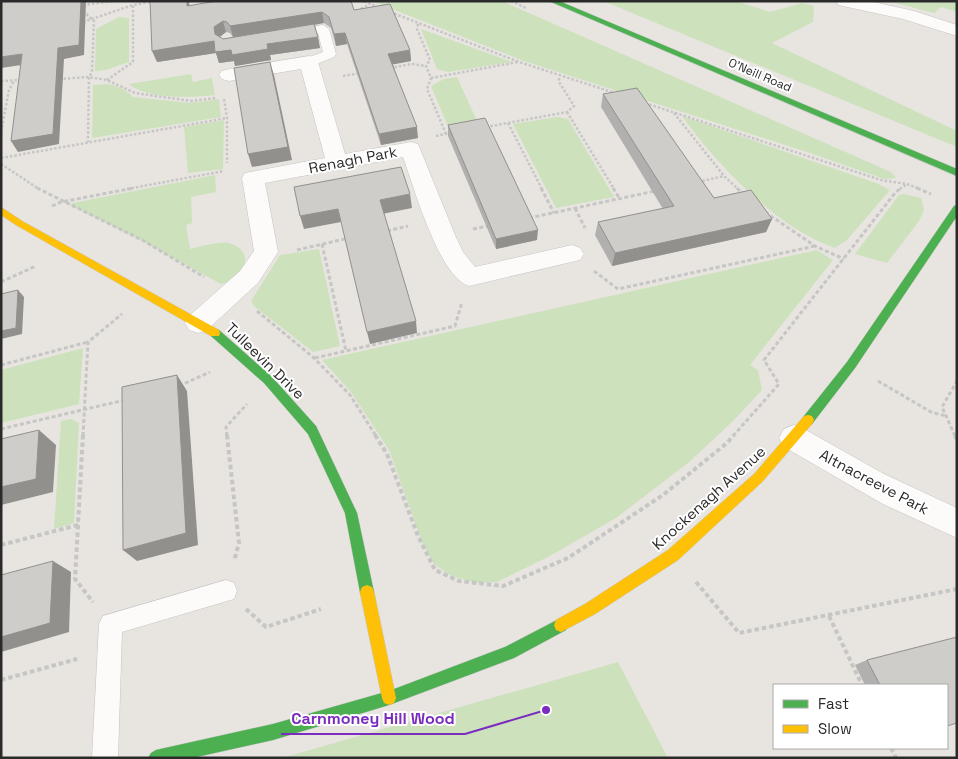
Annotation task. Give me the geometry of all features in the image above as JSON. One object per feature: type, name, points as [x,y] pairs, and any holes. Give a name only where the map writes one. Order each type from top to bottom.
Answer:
[{"type":"street","name":"O'Neill Road","points":[[552,1],[957,173]]},
{"type":"street","points":[[844,1],[908,15],[957,31]]},
{"type":"street","points":[[229,75],[309,62],[337,163]]},
{"type":"street","name":"Renagh Park","points":[[253,178],[411,149],[440,228],[453,256],[469,277]]},
{"type":"street","points":[[198,323],[249,277],[266,252],[253,178]]},
{"type":"street","name":"Knockenagh Avenue","points":[[156,758],[273,732],[389,698],[509,653],[590,609],[673,554],[758,478],[794,438],[851,365],[957,208]]},
{"type":"street","name":"Tulleevin Drive","points":[[1,210],[19,223],[213,332],[268,380],[312,430],[352,514],[389,698]]},
{"type":"street","points":[[469,277],[572,254]]},
{"type":"street","name":"Altnacreeve Park","points":[[794,438],[852,474],[923,509],[957,523]]},
{"type":"lane","points":[[275,37],[323,29],[330,54],[309,62]]},
{"type":"lane","points":[[105,758],[111,624],[226,591]]},
{"type":"path","points":[[81,1],[80,8],[94,22],[88,142]]},
{"type":"path","points":[[80,6],[113,1]]},
{"type":"path","points":[[82,22],[133,4],[154,1]]},
{"type":"path","points":[[364,1],[518,62],[621,95]]},
{"type":"path","points":[[107,80],[133,62],[133,4]]},
{"type":"path","points":[[323,29],[370,4]]},
{"type":"path","points":[[418,24],[417,29],[430,60],[426,66]]},
{"type":"path","points":[[431,78],[518,62]]},
{"type":"path","points":[[383,69],[412,64],[426,66]]},
{"type":"path","points":[[426,66],[431,78],[427,89],[446,134]]},
{"type":"path","points":[[315,81],[364,73]]},
{"type":"path","points":[[481,128],[567,112],[574,106],[559,82],[558,76]]},
{"type":"path","points":[[52,79],[90,77],[107,80],[135,92],[191,101],[224,96]]},
{"type":"path","points":[[1,82],[24,80]]},
{"type":"path","points":[[1,132],[10,90],[14,81]]},
{"type":"path","points":[[1,164],[16,176],[61,202],[137,238],[231,293],[272,322],[314,358],[350,396],[387,454],[418,536],[435,570],[459,581],[503,586],[568,558],[663,495],[728,443],[779,384],[764,360],[895,193],[907,184],[881,180],[638,101]]},
{"type":"path","points":[[567,112],[620,198]]},
{"type":"path","points":[[674,112],[724,176],[749,199]]},
{"type":"path","points":[[1,158],[227,118]]},
{"type":"path","points":[[508,123],[554,213]]},
{"type":"path","points":[[411,149],[424,138],[454,132]]},
{"type":"path","points":[[19,223],[61,202],[227,171],[253,178]]},
{"type":"path","points":[[696,182],[724,176]]},
{"type":"path","points":[[526,218],[658,190]]},
{"type":"path","points":[[575,208],[586,231],[572,254],[618,289],[815,246]]},
{"type":"path","points":[[764,210],[815,246],[844,259]]},
{"type":"path","points":[[379,232],[498,224]]},
{"type":"path","points":[[266,252],[287,252],[350,238]]},
{"type":"path","points":[[322,244],[346,351]]},
{"type":"path","points":[[314,358],[455,326],[469,277]]},
{"type":"path","points":[[1,365],[88,342],[148,294]]},
{"type":"path","points":[[88,342],[74,580],[111,624]]},
{"type":"path","points":[[175,388],[242,357]]},
{"type":"path","points":[[851,365],[930,412],[946,416]]},
{"type":"path","points":[[268,380],[226,427],[239,543],[226,591],[266,627],[321,609]]},
{"type":"path","points":[[957,381],[942,407],[957,440]]},
{"type":"path","points":[[1,429],[129,399]]},
{"type":"path","points":[[1,545],[78,525]]},
{"type":"path","points":[[673,554],[739,633],[957,589]]},
{"type":"path","points":[[829,616],[862,684]]},
{"type":"path","points":[[1,680],[109,650]]},
{"type":"green space","points":[[372,1],[502,1],[891,172],[896,178],[884,179],[813,154],[524,61]]},
{"type":"green space","points":[[603,1],[736,1],[770,12],[802,3],[814,6],[813,22],[772,43],[957,131],[957,147]]},
{"type":"green space","points":[[888,1],[957,1],[957,12],[941,7],[934,13]]},
{"type":"green space","points":[[119,17],[129,18],[129,62],[106,70],[95,71],[96,29]]},
{"type":"green space","points":[[421,29],[512,62],[448,72],[437,69]]},
{"type":"green space","points":[[191,74],[193,82],[212,78],[215,95],[183,97],[158,95],[137,89],[129,84]]},
{"type":"green space","points":[[457,77],[478,123],[449,129],[431,86],[444,79]]},
{"type":"green space","points":[[108,84],[122,88],[133,97],[190,103],[219,99],[221,117],[92,138],[93,85]]},
{"type":"green space","points":[[682,116],[876,183],[890,190],[847,240],[835,248],[813,239],[792,226],[750,193],[712,154]]},
{"type":"green space","points":[[557,117],[568,119],[614,197],[556,208],[513,124]]},
{"type":"green space","points":[[224,120],[223,169],[188,173],[184,127]]},
{"type":"green space","points":[[215,175],[216,192],[191,197],[192,223],[186,225],[190,249],[229,243],[238,247],[243,252],[245,259],[241,271],[236,277],[221,284],[137,238],[70,205],[73,203]]},
{"type":"green space","points":[[904,194],[921,198],[924,210],[919,221],[887,263],[855,254],[899,195]]},
{"type":"green space","points":[[319,249],[340,346],[313,352],[254,306],[251,301],[280,255]]},
{"type":"green space","points":[[817,250],[833,260],[750,365],[758,370],[762,390],[733,421],[688,463],[616,518],[548,557],[497,582],[475,583],[450,575],[434,564],[422,542],[389,450],[351,392],[322,360]]},
{"type":"green space","points":[[83,348],[79,404],[1,423],[1,370]]},
{"type":"green space","points":[[71,419],[79,423],[74,523],[54,529],[61,421]]},
{"type":"green space","points":[[618,662],[668,758],[282,758]]},
{"type":"building","points":[[1,1],[81,1],[79,45],[58,48],[53,134],[11,141],[22,54],[1,57]]},
{"type":"building","points":[[150,1],[187,1],[187,6],[217,1],[351,1],[354,10],[390,4],[410,50],[388,54],[417,127],[379,134],[345,33],[334,34],[329,17],[322,12],[230,26],[227,22],[223,21],[214,27],[215,34],[223,39],[314,24],[318,37],[267,44],[268,49],[232,55],[231,50],[215,52],[214,41],[152,51]]},
{"type":"building","points":[[270,62],[288,147],[248,154],[234,68]]},
{"type":"building","points":[[637,88],[714,198],[751,190],[772,219],[615,253],[598,222],[674,206],[603,94]]},
{"type":"building","points":[[485,118],[538,230],[496,239],[448,125]]},
{"type":"building","points":[[401,167],[410,194],[380,200],[416,321],[367,332],[338,209],[300,216],[294,187]]},
{"type":"building","points":[[18,290],[16,328],[1,331],[1,294]]},
{"type":"building","points":[[177,375],[186,533],[123,550],[122,387]]},
{"type":"building","points":[[39,430],[36,479],[1,487],[1,439]]},
{"type":"building","points":[[53,561],[50,623],[1,637],[1,575]]},
{"type":"building","points":[[957,637],[957,723],[948,726],[948,684],[879,684],[867,660]]},
{"type":"traffic: fast","points":[[552,1],[957,173]]},
{"type":"traffic: fast","points":[[808,420],[851,365],[957,208]]},
{"type":"traffic: fast","points":[[215,333],[268,380],[312,430],[351,513],[367,592]]},
{"type":"traffic: fast","points":[[156,758],[273,732],[389,698],[509,653],[561,625]]},
{"type":"traffic: slow","points":[[1,210],[19,223],[215,333]]},
{"type":"traffic: slow","points":[[561,625],[590,609],[673,555],[758,478],[808,420]]},
{"type":"traffic: slow","points":[[367,592],[389,698]]},
{"type":"place","name":"Carnmoney Hill Wood","points":[[546,710]]}]
